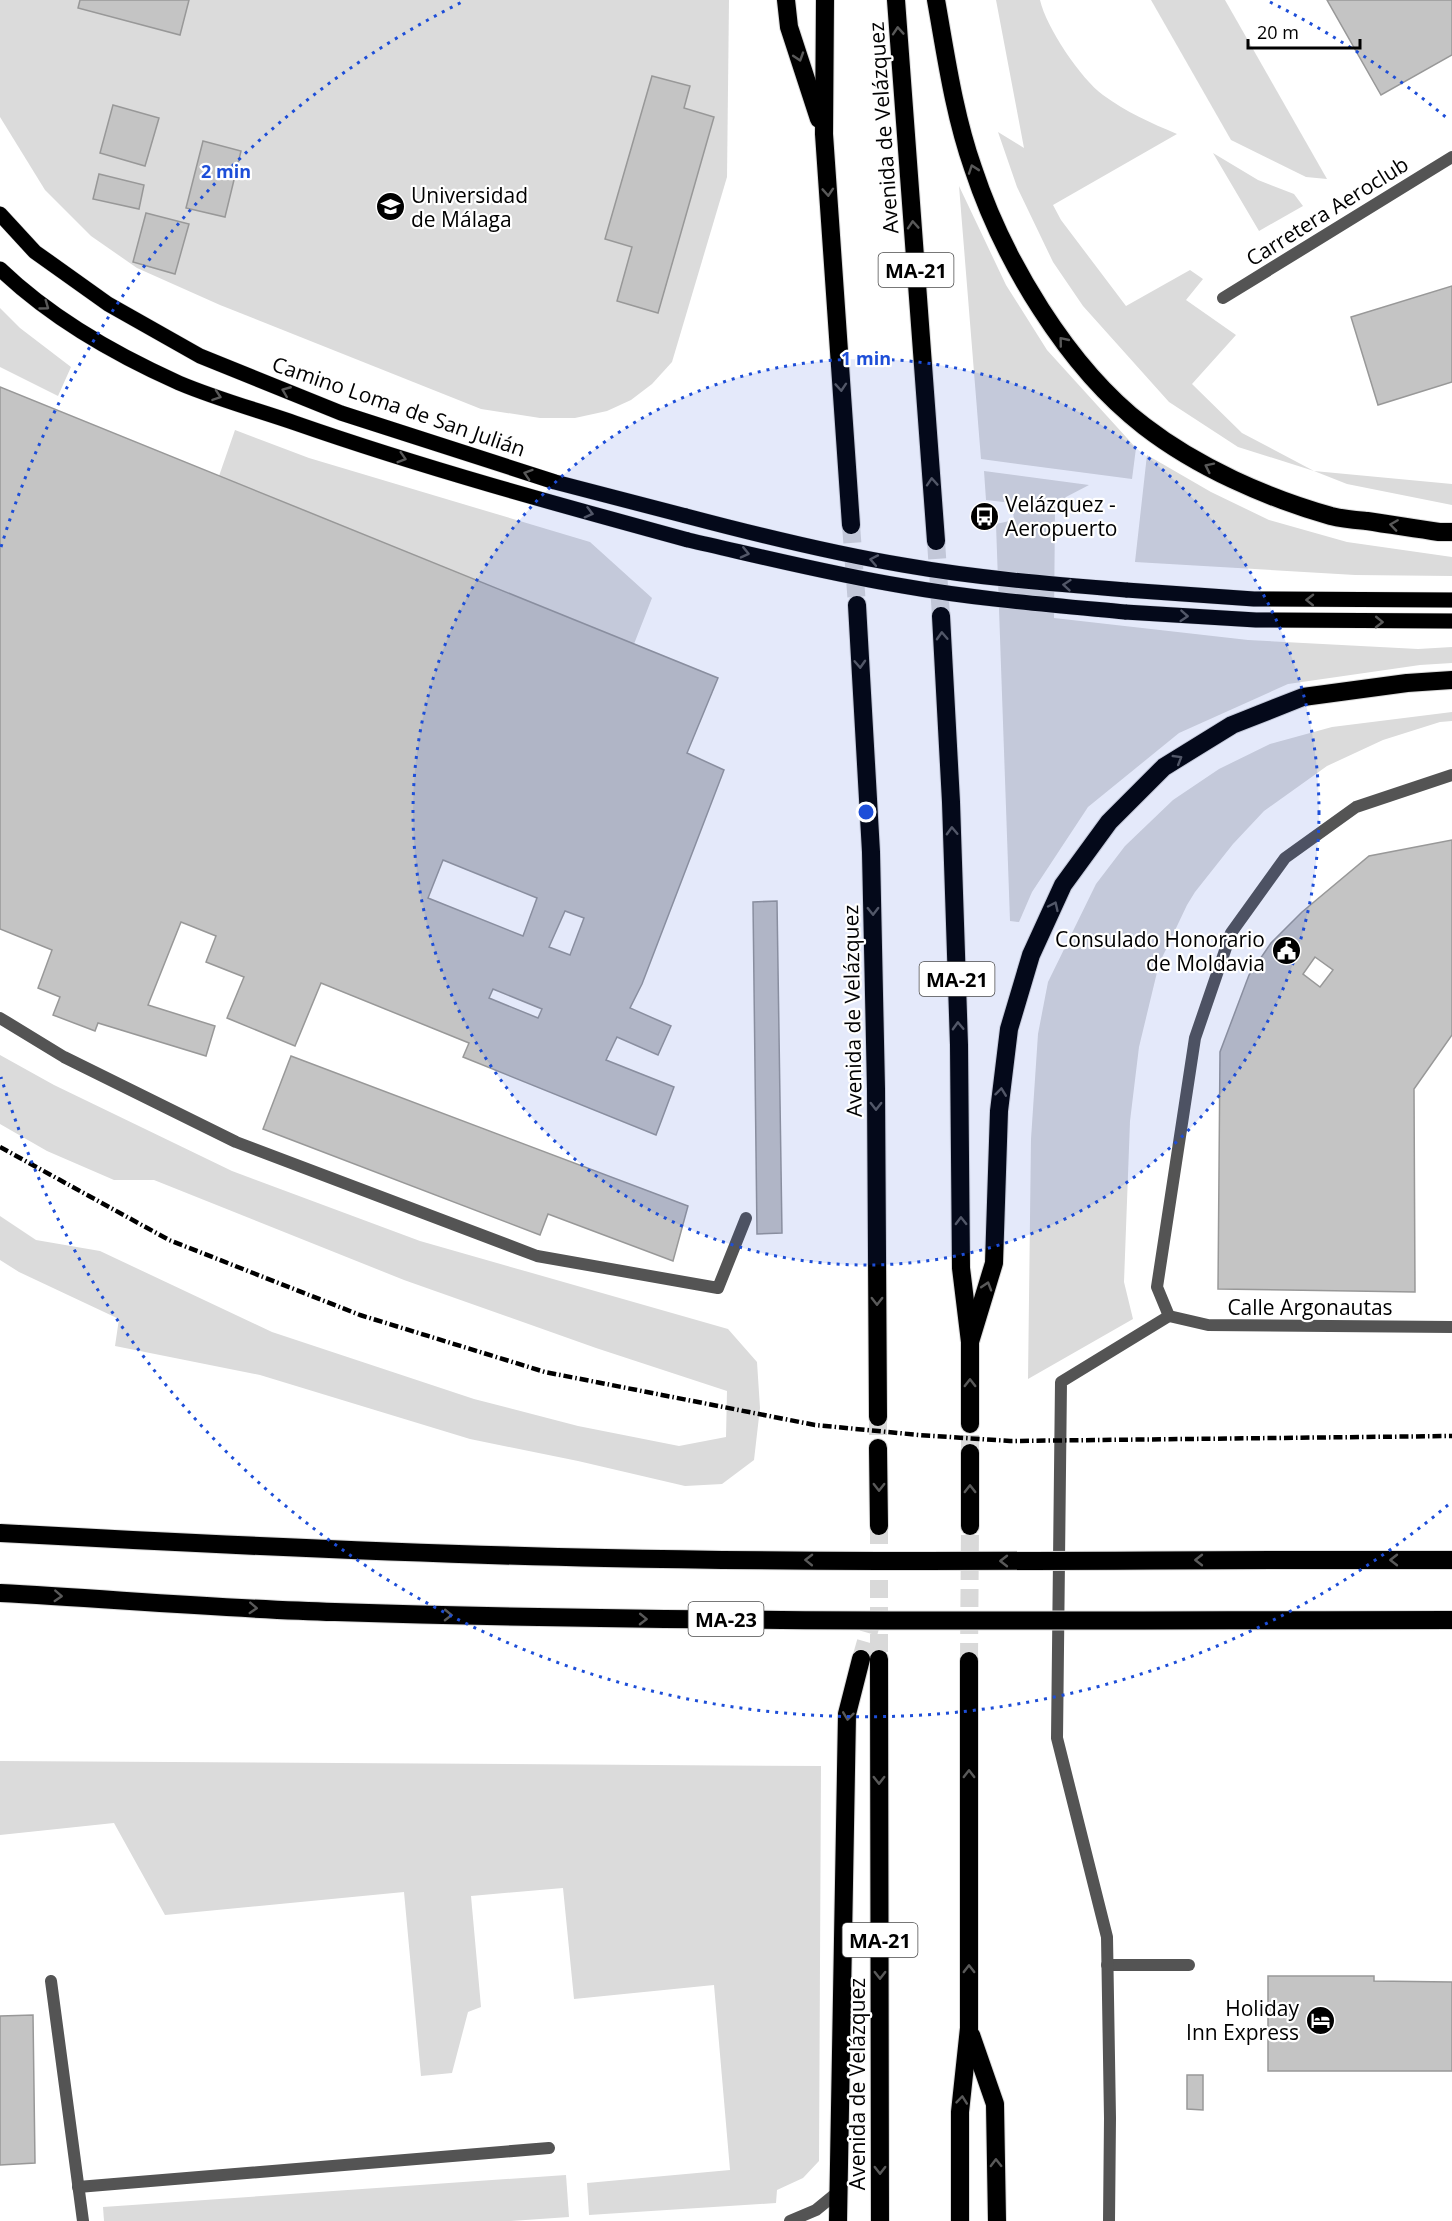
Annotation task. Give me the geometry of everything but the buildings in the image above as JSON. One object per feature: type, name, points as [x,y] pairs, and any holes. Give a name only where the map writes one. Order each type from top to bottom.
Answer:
[{"type":"highway","points":[[786,0],[789,27],[824,134]]},
{"type":"highway","points":[[825,0],[824,134],[851,525]]},
{"type":"highway","name":"Avenida de Velázquez","points":[[896,0],[936,541]]},
{"type":"highway","points":[[936,0],[958,117],[988,208],[1015,264],[1056,333],[1095,381],[1143,426],[1188,457],[1252,488],[1333,516],[1452,532]]},
{"type":"highway","name":"Avenida de Velázquez","points":[[857,605],[871,852],[876,1089],[878,1417]]},
{"type":"highway","name":"MA-21","points":[[941,616],[959,1045],[961,1268],[970,1342],[970,1424]]},
{"type":"highway","points":[[970,1342],[994,1263],[999,1111],[1009,1029],[1030,955],[1063,885],[1109,822],[1164,767],[1232,725],[1304,698],[1407,683],[1452,680]]},
{"type":"highway","points":[[878,1448],[879,1526]]},
{"type":"highway","points":[[970,1453],[970,1526]]},
{"type":"highway","points":[[0,1533],[323,1550],[606,1558],[923,1561],[1452,1560]]},
{"type":"highway","name":"MA-23","points":[[0,1593],[332,1612],[604,1618],[919,1622],[1452,1620]]},
{"type":"highway","name":"Avenida de Velázquez","points":[[838,2192],[847,1714],[870,1659],[880,2221]]},
{"type":"highway","points":[[960,2221],[960,2112],[969,2028],[969,1660]]},
{"type":"highway","points":[[969,2028],[994,2104],[997,2221]]},
{"type":"highway","points":[[838,2192],[838,2221]]},
{"type":"main road","name":"Camino Loma de San Julián","points":[[0,214],[35,252],[108,304],[200,356],[352,417],[555,482],[793,544],[904,566],[1014,581],[1254,599],[1452,600]]},
{"type":"main road","name":"Camino Loma de San Julián","points":[[0,268],[20,288],[94,341],[181,383],[348,442],[554,504],[688,540],[795,565],[903,586],[1014,602],[1256,620],[1452,621]]},
{"type":"street","name":"Carretera Aeroclub","points":[[1223,298],[1452,157]]},
{"type":"street","points":[[1109,2221],[1107,1937],[1057,1738],[1061,1382],[1169,1316],[1157,1287],[1195,1038],[1231,933],[1286,858],[1356,807],[1452,775]]},
{"type":"street","points":[[0,1018],[64,1057],[236,1142],[537,1256],[718,1288],[746,1218]]},
{"type":"street","name":"Calle Argonautas","points":[[1169,1316],[1208,1325],[1452,1327]]},
{"type":"street","points":[[1107,1965],[1189,1965]]},
{"type":"street","points":[[51,1981],[82,2221]]},
{"type":"street","points":[[78,2187],[549,2148]]},
{"type":"street","points":[[789,2221],[816,2210],[838,2192]]},
{"type":"shaded area","name":"Universidad de Málaga","points":[[0,0],[729,0],[727,177],[672,362],[652,384],[631,400],[607,411],[575,418],[540,418],[481,409],[220,305],[137,268],[91,236],[45,190],[0,117]]},
{"type":"shaded area","points":[[996,0],[1040,0],[1057,38],[1075,65],[1094,87],[1130,112],[1177,134],[1053,205],[1061,220],[1126,306],[1190,270],[1203,279],[1186,300],[1236,335],[1192,384],[1242,433],[1314,471],[1238,447],[1169,402],[1083,306],[1053,262],[1017,187],[998,132],[1024,148]]},
{"type":"shaded area","points":[[1151,0],[1225,0],[1327,179],[1306,177],[1231,140]]},
{"type":"shaded area","points":[[1213,153],[1258,180],[1294,194],[1303,206],[1259,231]]},
{"type":"shaded area","points":[[959,186],[1006,285],[1047,350],[1136,448],[1132,479],[981,459]]},
{"type":"shaded area","points":[[0,308],[20,328],[71,367],[58,396],[0,367]]},
{"type":"shaded area","points":[[235,430],[309,458],[590,542],[652,598],[634,644],[219,476]]},
{"type":"shaded area","points":[[1147,455],[1211,492],[1269,520],[1347,542],[1452,557],[1452,576],[1355,575],[1135,562]]},
{"type":"shaded area","points":[[984,471],[1089,485],[1066,497],[1055,510],[1054,618],[1248,640],[1418,649],[1452,647],[1452,663],[1420,665],[1288,684],[1179,733],[1088,807],[1032,892],[1019,922],[1010,921],[996,524],[1014,520],[1012,503],[986,500]]},
{"type":"shaded area","points":[[1314,471],[1452,484],[1452,505],[1347,484]]},
{"type":"shaded area","points":[[1452,712],[1452,721],[1440,722],[1383,740],[1327,766],[1264,811],[1233,844],[1195,892],[1159,964],[1139,1047],[1130,1121],[1124,1282],[1133,1319],[1028,1379],[1031,1139],[1038,1034],[1048,982],[1096,884],[1125,846],[1173,800],[1219,769],[1270,744],[1332,727]]},
{"type":"shaded area","points":[[0,1055],[54,1085],[232,1171],[420,1241],[728,1329],[757,1362],[760,1408],[754,1460],[722,1484],[685,1486],[470,1439],[260,1375],[115,1346],[119,1319],[19,1272],[0,1260],[0,1216],[36,1240],[100,1251],[272,1332],[474,1399],[578,1426],[679,1446],[726,1437],[727,1391],[596,1348],[404,1280],[154,1180],[114,1180],[47,1151],[0,1124]]},
{"type":"shaded area","points":[[0,1761],[821,1766],[819,2161],[803,2178],[777,2190],[776,2203],[589,2215],[587,2183],[730,2170],[714,1985],[574,1999],[563,1888],[471,1896],[481,2007],[468,2012],[452,2073],[421,2076],[404,1892],[165,1915],[114,1823],[0,1835]]},
{"type":"shaded area","points":[[566,2175],[569,2217],[511,2221],[104,2221],[103,2207]]},
{"type":"tunnel","points":[[851,525],[857,605]]},
{"type":"tunnel","points":[[936,541],[941,616]]},
{"type":"tunnel","points":[[878,1417],[878,1448]]},
{"type":"tunnel","points":[[970,1424],[970,1453]]},
{"type":"tunnel","points":[[879,1526],[879,1659]]},
{"type":"tunnel","points":[[969,1661],[970,1526]]},
{"type":"tunnel","points":[[861,1659],[873,1617]]},
{"type":"railway","points":[[0,1147],[169,1240],[360,1315],[545,1372],[815,1425],[919,1435],[1010,1441],[1452,1436]]},
{"type":"place","name":"Universidad de Málaga","points":[[390,207]]},
{"type":"place","name":"Velázquez - Aeropuerto","points":[[984,516]]},
{"type":"place","name":"Consulado Honorario de Moldavia","points":[[1286,951]]},
{"type":"place","name":"Holiday Inn Express","points":[[1320,2020]]}]
